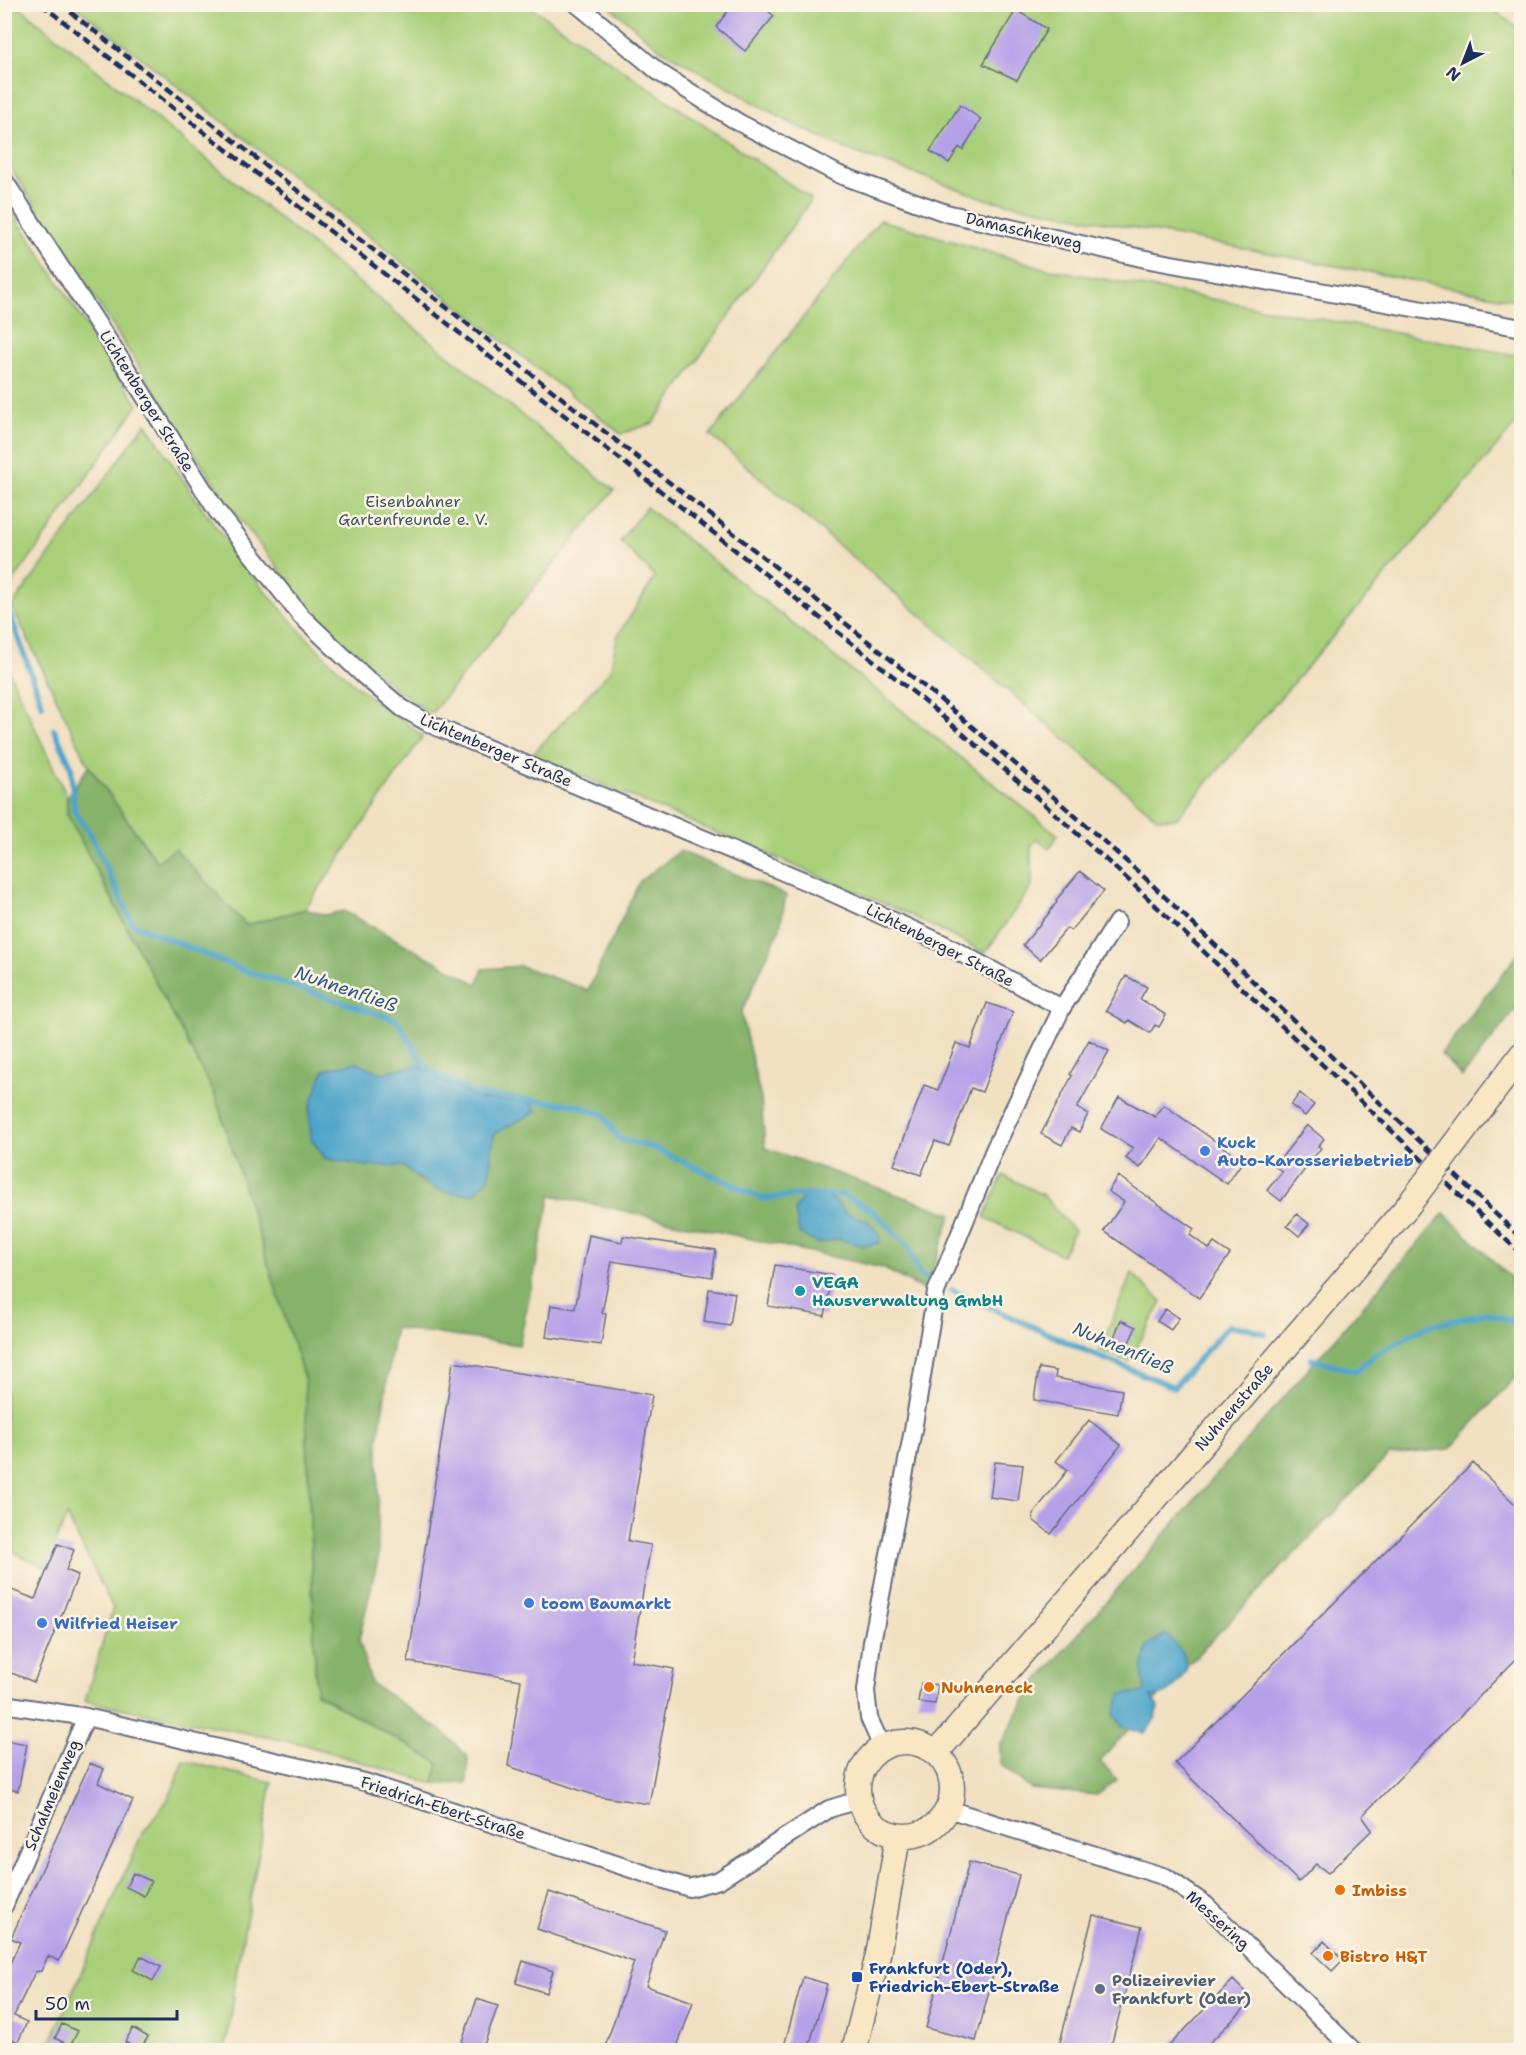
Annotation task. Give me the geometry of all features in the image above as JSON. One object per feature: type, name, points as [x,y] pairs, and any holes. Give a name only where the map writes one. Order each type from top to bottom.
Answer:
[{"type":"main road","name":"Nuhnenstraße","points":[[936,1753],[1407,1207],[1521,1054]]},
{"type":"main road","points":[[904,1741],[916,1742],[936,1753],[945,1763],[952,1786],[948,1809],[939,1822],[927,1831],[913,1836],[898,1836],[884,1832],[872,1824],[863,1813],[858,1800],[857,1784],[861,1769],[870,1756],[882,1747],[904,1741]]},
{"type":"main road","points":[[854,2050],[878,1955],[898,1836]]},
{"type":"street","name":"Damaschkeweg","points":[[577,4],[660,73],[738,122],[840,175],[946,213],[1150,260],[1521,328]]},
{"type":"street","name":"Lichtenberger Straße","points":[[4,180],[217,511],[301,616],[364,676],[402,708],[432,725],[819,886],[942,943],[1062,1008]]},
{"type":"street","points":[[882,1747],[869,1718],[866,1691],[872,1642],[913,1430],[936,1292],[994,1150],[1062,1008],[1117,922]]},
{"type":"street","name":"Friedrich-Ebert-Straße","points":[[4,1704],[86,1717],[364,1782],[689,1888],[719,1880],[829,1809],[858,1800]]},
{"type":"street","name":"Schalmeienweg","points":[[4,1906],[86,1717]]},
{"type":"street","name":"Messering","points":[[948,1809],[1166,1877],[1206,1905],[1353,2050]]},
{"type":"green space","name":"Eisenbahner Gartenfreunde e. V.","points":[[5,4],[18,6],[614,490],[431,714],[371,670],[315,615],[227,503],[5,159]]},
{"type":"green space","points":[[74,5],[528,5],[810,198],[653,423],[621,434]]},
{"type":"green space","points":[[608,5],[1488,5],[1521,31],[1521,301],[989,200],[846,149],[787,121],[660,49]]},
{"type":"green space","points":[[4,200],[138,405],[5,593]]},
{"type":"green space","points":[[880,220],[1044,268],[1521,356],[1521,418],[1176,819],[1157,818],[710,435]]},
{"type":"green space","points":[[146,423],[218,530],[299,629],[360,689],[423,736],[305,909],[246,925],[175,849],[157,862],[89,766],[12,606]]},
{"type":"green space","points":[[646,507],[1058,835],[1049,849],[1037,839],[1031,847],[1032,886],[985,953],[904,912],[532,755],[610,671],[617,637],[655,577],[620,541]]},
{"type":"green space","points":[[4,661],[67,797],[67,814],[215,1095],[305,1381],[316,1693],[439,1763],[434,1784],[302,1744],[85,1701],[113,1608],[67,1516],[45,1567],[5,1548]]},
{"type":"green space","points":[[89,766],[157,862],[175,849],[246,925],[305,909],[325,915],[344,911],[477,984],[483,969],[520,966],[588,990],[640,881],[680,851],[786,895],[780,928],[741,1013],[761,1099],[765,1148],[952,1214],[925,1291],[883,1268],[551,1195],[519,1345],[395,1328],[378,1441],[378,1559],[359,1639],[371,1683],[442,1731],[468,1757],[467,1783],[434,1784],[438,1763],[316,1693],[305,1381],[215,1095],[67,814],[67,797]],"holes":[[[356,1062],[381,1073],[418,1065],[441,1080],[479,1099],[530,1102],[494,1134],[489,1178],[426,1186],[403,1166],[366,1166]]]},
{"type":"green space","points":[[1521,950],[1521,1002],[1462,1077],[1441,1054]]},
{"type":"green space","points":[[1003,1175],[1043,1195],[1074,1231],[1062,1255],[984,1217]]},
{"type":"green space","points":[[1444,1213],[1521,1288],[1521,1371],[1450,1449],[1389,1455],[1179,1674],[1100,1761],[1117,1780],[1097,1795],[1031,1789],[1000,1764],[1000,1745],[1032,1687]]},
{"type":"green space","points":[[1132,1273],[1162,1302],[1129,1361],[1099,1350]]},
{"type":"green space","points":[[184,1761],[272,1782],[232,1996],[234,1998],[225,2050],[47,2050],[142,1834],[169,1798]]},
{"type":"water","points":[[356,1062],[381,1073],[418,1065],[441,1080],[479,1099],[530,1102],[537,1111],[494,1134],[489,1178],[475,1193],[453,1193],[428,1185],[403,1166],[366,1166],[326,1159],[311,1139],[309,1110],[324,1070]]},
{"type":"water","points":[[806,1192],[817,1193],[834,1200],[847,1214],[867,1220],[880,1236],[879,1243],[864,1246],[837,1239],[818,1244],[799,1233],[795,1210]]},
{"type":"water","points":[[1166,1634],[1183,1653],[1187,1668],[1169,1692],[1151,1697],[1158,1707],[1156,1719],[1144,1734],[1122,1727],[1114,1714],[1121,1694],[1145,1692],[1142,1670],[1148,1645]]},
{"type":"building","points":[[737,4],[760,4],[774,16],[745,51],[716,27],[730,8],[733,10]]},
{"type":"building","points":[[1016,10],[1047,29],[1017,80],[983,64]]},
{"type":"building","points":[[960,105],[981,119],[963,150],[959,147],[949,163],[930,151]]},
{"type":"building","points":[[1080,871],[1104,891],[1071,931],[1067,928],[1040,960],[1023,945]]},
{"type":"building","points":[[1126,976],[1147,987],[1140,999],[1166,1015],[1159,1027],[1155,1025],[1150,1033],[1129,1020],[1127,1023],[1106,1011]]},
{"type":"building","points":[[987,1003],[1013,1012],[982,1092],[971,1088],[949,1146],[935,1141],[921,1175],[894,1165],[924,1085],[938,1090],[956,1043],[970,1048]]},
{"type":"building","points":[[1089,1040],[1109,1051],[1077,1108],[1088,1114],[1079,1132],[1071,1128],[1062,1145],[1041,1134]]},
{"type":"building","points":[[1300,1093],[1314,1105],[1305,1116],[1291,1105]]},
{"type":"building","name":"Kuck Auto-Karosseriebetrieb","points":[[1119,1097],[1155,1117],[1164,1105],[1243,1161],[1227,1184],[1161,1138],[1140,1168],[1126,1158],[1133,1148],[1101,1129]]},
{"type":"building","points":[[1307,1125],[1324,1139],[1318,1146],[1321,1148],[1281,1201],[1267,1190],[1282,1172],[1275,1166]]},
{"type":"building","points":[[1118,1176],[1194,1229],[1190,1235],[1209,1249],[1214,1243],[1230,1254],[1199,1298],[1104,1231],[1124,1202],[1108,1191]]},
{"type":"building","points":[[1297,1214],[1309,1224],[1299,1236],[1287,1226]]},
{"type":"building","points":[[589,1235],[622,1242],[623,1236],[716,1250],[712,1277],[612,1261],[602,1313],[606,1314],[601,1345],[546,1337],[551,1305],[575,1309]]},
{"type":"building","name":"VEGA Hausverwaltung GmbH","points":[[775,1265],[832,1275],[825,1316],[768,1306]]},
{"type":"building","points":[[709,1289],[735,1293],[730,1326],[704,1322]]},
{"type":"building","points":[[1165,1309],[1179,1318],[1171,1330],[1157,1321]]},
{"type":"building","points":[[1121,1320],[1136,1327],[1126,1349],[1112,1342]]},
{"type":"building","name":"toom Baumarkt","points":[[453,1362],[652,1395],[628,1541],[651,1545],[631,1661],[674,1669],[649,1804],[597,1796],[508,1766],[521,1680],[408,1662]]},
{"type":"building","points":[[1039,1368],[1056,1371],[1055,1378],[1122,1390],[1118,1414],[1034,1400]]},
{"type":"building","points":[[1089,1420],[1121,1445],[1051,1534],[1033,1520],[1033,1514],[1068,1470],[1056,1461]]},
{"type":"building","points":[[995,1462],[1023,1465],[1018,1501],[990,1497]]},
{"type":"building","points":[[1473,1463],[1521,1510],[1521,1654],[1362,1816],[1372,1830],[1328,1873],[1316,1864],[1299,1882],[1175,1763]]},
{"type":"building","name":"Wilfried Heiser","points":[[58,1544],[74,1550],[66,1570],[78,1575],[34,1682],[4,1670],[4,1587],[35,1599]]},
{"type":"building","points":[[921,1683],[938,1685],[935,1704],[918,1702]]},
{"type":"building","points":[[4,1740],[27,1744],[18,1791],[4,1788]]},
{"type":"building","points":[[90,1763],[104,1769],[98,1783],[133,1800],[59,1961],[48,1956],[41,1971],[35,1972],[14,2016],[27,2022],[18,2042],[6,2036],[4,2038],[4,1976],[20,1942],[11,1938]]},
{"type":"building","points":[[969,1862],[1019,1875],[976,2041],[926,2028]]},
{"type":"building","points":[[133,1873],[151,1881],[144,1896],[126,1887]]},
{"type":"building","points":[[549,1892],[665,1930],[646,1986],[693,2002],[676,2050],[604,2050],[634,1962],[537,1929]]},
{"type":"building","name":"Polizeirevier Frankfurt (Oder)","points":[[1093,1915],[1142,1927],[1110,2050],[1058,2050]]},
{"type":"building","name":"Bistro H&T","points":[[1324,1941],[1343,1960],[1332,1971],[1313,1953]]},
{"type":"building","points":[[141,1956],[161,1967],[153,1981],[133,1970]]},
{"type":"building","points":[[523,1961],[553,1971],[546,1993],[516,1983]]},
{"type":"building","points":[[803,1977],[827,1984],[808,2050],[783,2050]]},
{"type":"building","points":[[1233,1980],[1253,2000],[1202,2050],[1165,2050]]},
{"type":"building","points":[[477,1999],[498,2006],[482,2050],[459,2050]]},
{"type":"building","points":[[62,2024],[78,2031],[70,2046],[55,2038]]},
{"type":"building","points":[[133,2028],[148,2037],[140,2050],[125,2042]]},
{"type":"waterway","name":"Nuhnenfließ","points":[[8,609],[42,705]]},
{"type":"waterway","name":"Nuhnenfließ","points":[[54,729],[71,766],[74,810],[90,834],[133,924],[243,970],[397,1020],[423,1063],[432,1072],[478,1095],[577,1105],[603,1115],[619,1139],[652,1147],[763,1199],[797,1195],[843,1195],[873,1211],[908,1246],[919,1273],[929,1280]]},
{"type":"waterway","name":"Nuhnenfließ","points":[[952,1290],[1093,1354],[1174,1387],[1228,1326],[1248,1328],[1265,1334]]},
{"type":"waterway","name":"Nuhnenfließ","points":[[1311,1359],[1356,1371],[1372,1357],[1427,1326],[1488,1313],[1522,1325]]},
{"type":"railway","points":[[41,4],[928,704],[1134,885],[1522,1255]]},
{"type":"railway","points":[[60,4],[707,512],[936,696],[1143,876],[1522,1239]]},
{"type":"place","name":"Kuck Auto-Karosseriebetrieb","points":[[1205,1151]]},
{"type":"place","name":"VEGA Hausverwaltung GmbH","points":[[800,1291]]},
{"type":"place","name":"toom Baumarkt","points":[[529,1603]]},
{"type":"place","name":"Wilfried Heiser","points":[[42,1623]]},
{"type":"place","name":"Nuhneneck","points":[[929,1687]]},
{"type":"place","name":"Imbiss","points":[[1340,1890]]},
{"type":"place","name":"Bistro H&T","points":[[1328,1956]]},
{"type":"place","name":"Frankfurt (Oder), Friedrich-Ebert-Straße","points":[[857,1977]]},
{"type":"place","name":"Polizeirevier Frankfurt (Oder)","points":[[1100,1989]]}]
